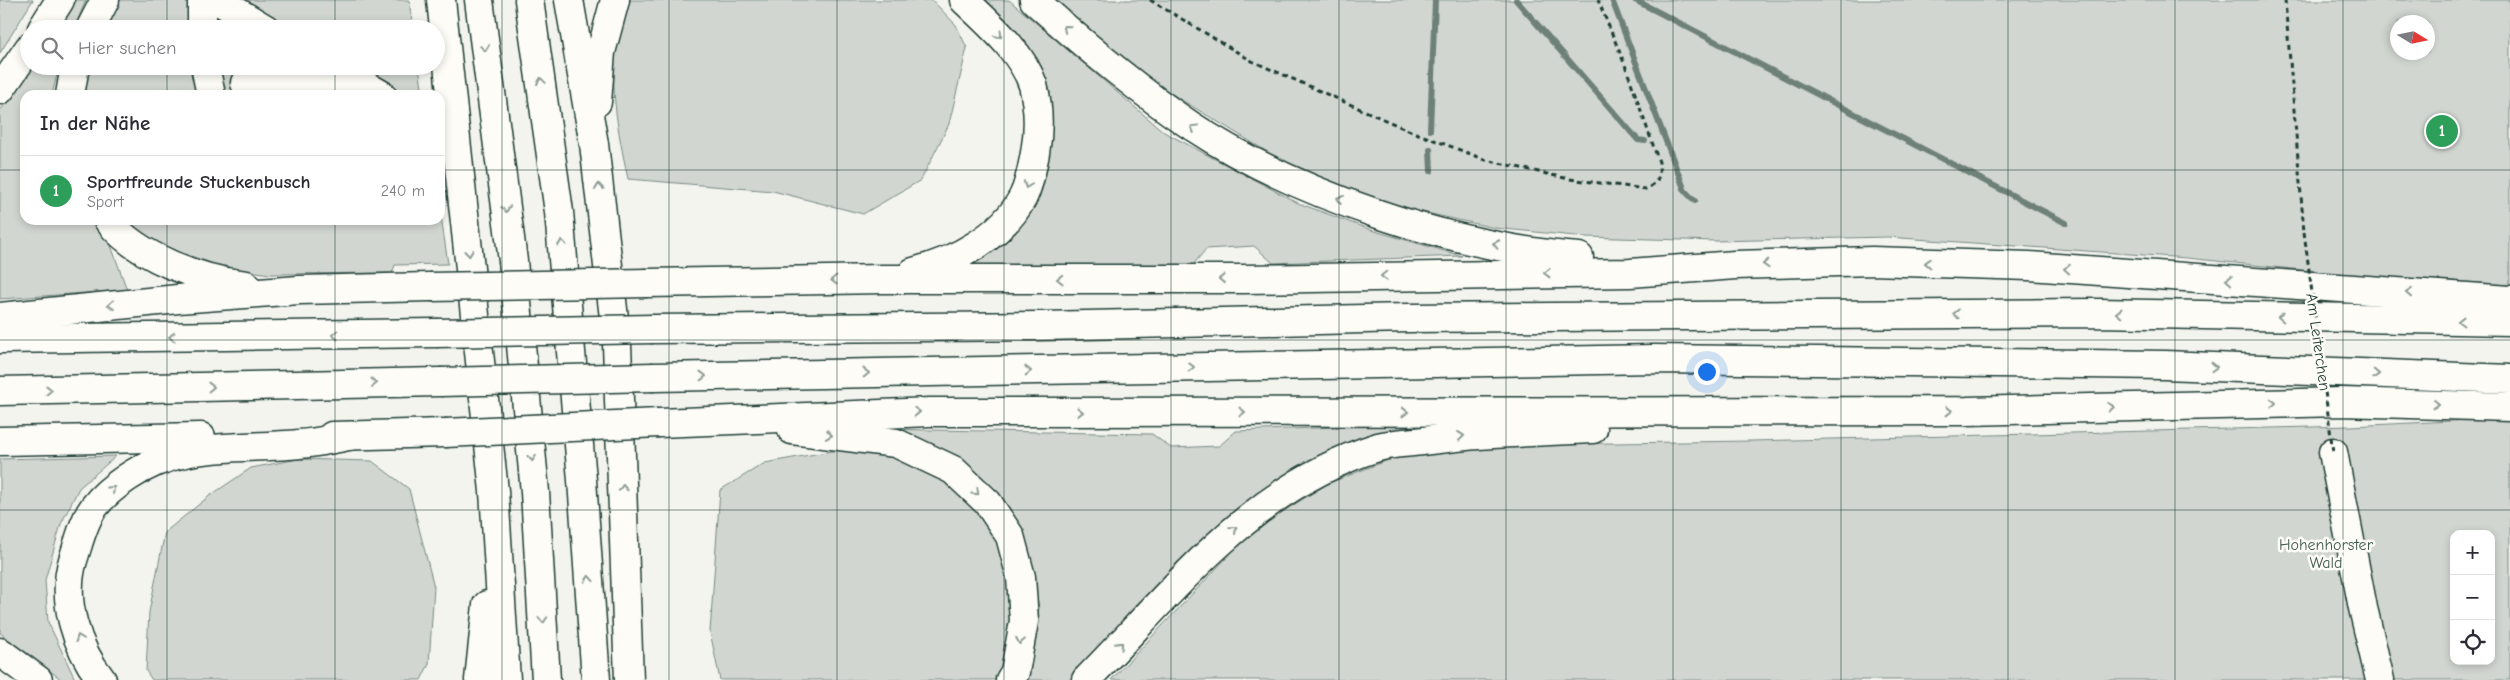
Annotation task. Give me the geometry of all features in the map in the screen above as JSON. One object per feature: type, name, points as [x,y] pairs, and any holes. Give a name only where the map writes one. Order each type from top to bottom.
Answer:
[{"type":"main road","points":[[48,20],[60,0]]},
{"type":"main road","points":[[95,20],[105,0]]},
{"type":"main road","points":[[202,0],[202,20]]},
{"type":"main road","points":[[217,0],[251,20]]},
{"type":"main road","points":[[424,0],[429,20]]},
{"type":"main road","points":[[441,0],[443,20]]},
{"type":"main road","points":[[479,0],[513,261],[535,492],[546,680]]},
{"type":"main road","points":[[529,0],[559,212],[582,480],[596,680]]},
{"type":"main road","points":[[569,0],[594,144],[616,344],[626,537],[630,680]]},
{"type":"main road","points":[[594,144],[601,52],[615,0]]},
{"type":"main road","points":[[883,279],[932,268],[973,247],[1006,220],[1022,198],[1031,175],[1040,129],[1032,85],[1016,55],[964,0]]},
{"type":"main road","points":[[1034,0],[1151,98],[1190,125],[1234,152],[1296,182],[1362,208],[1423,227],[1541,254],[1603,258],[1687,259],[1735,265]]},
{"type":"main road","points":[[445,36],[494,491],[506,680]]},
{"type":"main road","points":[[0,90],[20,61]]},
{"type":"main road","points":[[71,90],[73,75]]},
{"type":"main road","points":[[207,75],[210,90]]},
{"type":"main road","points":[[348,75],[373,90]]},
{"type":"main road","points":[[441,75],[444,90]]},
{"type":"main road","points":[[244,82],[312,81],[327,90]]},
{"type":"main road","points":[[445,94],[458,152]]},
{"type":"main road","points":[[112,225],[119,234],[156,258],[192,272],[225,282],[299,290]]},
{"type":"main road","points":[[0,316],[178,299],[299,290],[883,279],[1244,279],[1630,273],[1735,265],[1872,261],[2029,266],[2510,300]]},
{"type":"main road","points":[[0,339],[653,329],[1052,326],[1428,318],[2098,313],[2510,322]]},
{"type":"main road","points":[[0,391],[1654,359],[2165,365],[2510,379]]},
{"type":"main road","points":[[0,441],[349,436],[930,412],[1967,411],[2342,402],[2510,406]]},
{"type":"main road","points":[[1086,680],[1224,537],[1253,512],[1282,492],[1332,466],[1379,447],[1463,435],[1614,428],[1666,412]]},
{"type":"main road","points":[[729,420],[896,443],[953,470],[988,503],[1010,536],[1019,569],[1024,621],[1015,672],[1010,680]]},
{"type":"main road","points":[[102,680],[88,664],[71,619],[70,571],[82,529],[94,507],[114,487],[143,467],[180,452],[210,448],[301,444],[349,436]]},
{"type":"main road","points":[[2334,452],[2363,608],[2380,680]]},
{"type":"main road","points":[[479,680],[488,600],[494,491]]},
{"type":"main road","points":[[626,537],[643,601],[648,680]]},
{"type":"main road","points":[[0,652],[38,680]]},
{"type":"path","points":[[1150,0],[1252,61],[1408,130],[1486,160],[1569,179],[1646,189],[1656,184],[1660,176],[1660,162],[1625,65],[1598,0]]},
{"type":"path","name":"Am Leiterchen","points":[[2285,0],[2304,232],[2334,452]]},
{"type":"green space","points":[[0,0],[33,0],[20,20],[0,53]]},
{"type":"green space","points":[[77,0],[86,0],[78,20],[63,20]]},
{"type":"green space","points":[[116,0],[409,0],[412,20],[105,20]]},
{"type":"green space","points":[[630,0],[932,0],[956,25],[967,48],[949,124],[921,180],[863,214],[773,191],[628,179],[616,111],[614,67],[616,45]]},
{"type":"green space","points":[[983,0],[1009,0],[1164,132],[1298,203],[1371,230],[1462,256],[1273,263],[1254,246],[1206,249],[1193,265],[962,267],[1042,180],[1051,145],[1047,111]]},
{"type":"green space","points":[[1053,0],[2510,0],[2510,285],[2341,274],[2187,258],[1887,237],[1715,241],[1585,237],[1495,228],[1404,208],[1314,180],[1157,85],[1088,32]]},
{"type":"green space","points":[[24,75],[57,75],[53,90],[20,90],[20,225],[97,225],[108,237],[127,290],[0,299],[0,111]]},
{"type":"green space","points":[[86,75],[420,75],[422,90],[83,90]]},
{"type":"green space","points":[[132,225],[442,225],[448,264],[395,265],[392,273],[270,274],[189,262],[149,239]]},
{"type":"green space","name":"Hohenhorster Wald","points":[[2510,418],[2510,680],[1111,680],[1232,552],[1274,517],[1329,483],[1396,457],[1475,445],[1751,441],[2351,426]]},
{"type":"green space","points":[[1446,423],[1375,437],[1210,537],[1071,680],[1026,680],[1039,609],[1032,564],[1015,522],[878,429],[1152,434],[1171,448],[1219,446],[1236,431]]},
{"type":"green space","points":[[843,449],[897,459],[928,470],[943,478],[969,501],[990,528],[1004,560],[1013,595],[1008,640],[996,680],[720,680],[710,632],[720,490],[765,463]]},
{"type":"green space","points":[[116,456],[79,488],[61,524],[45,580],[48,622],[77,680],[62,680],[0,633],[0,459]]},
{"type":"green space","points":[[298,459],[372,461],[409,489],[434,587],[429,664],[421,680],[152,680],[146,671],[149,612],[165,532],[208,497],[251,468]]},
{"type":"waterway","points":[[1430,130],[1435,0]]},
{"type":"waterway","points":[[1516,0],[1638,140],[1645,141]]},
{"type":"waterway","points":[[1612,0],[1685,191],[1695,201]]},
{"type":"waterway","points":[[1635,0],[2066,223]]},
{"type":"waterway","points":[[1430,149],[1431,171]]},
{"type":"place","name":"Sportfreunde Stuckenbusch","points":[[2442,131]]}]
